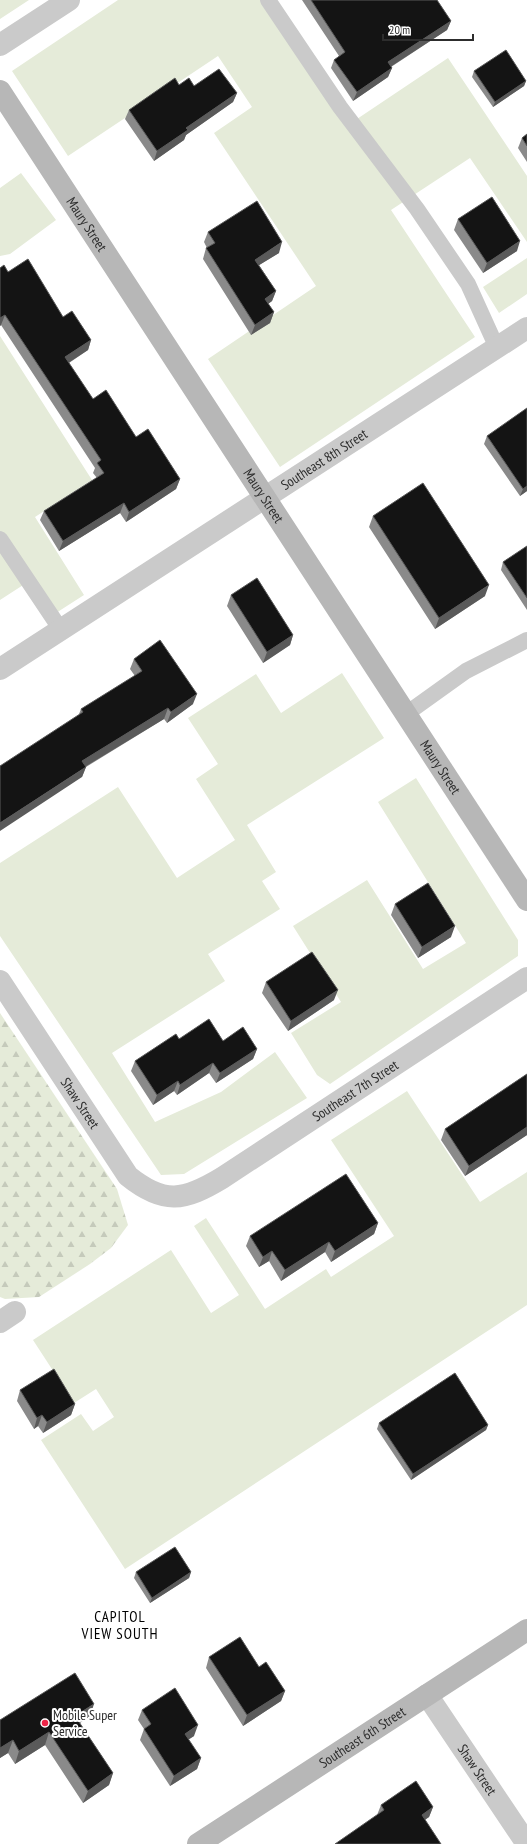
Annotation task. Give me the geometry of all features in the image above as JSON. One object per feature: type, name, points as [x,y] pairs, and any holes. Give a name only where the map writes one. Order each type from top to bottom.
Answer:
[{"type":"main road","name":"Maury Street","points":[[0,91],[527,900]]},
{"type":"main road","name":"Southeast 6th Street","points":[[198,1844],[527,1630]]},
{"type":"street","points":[[0,45],[69,0]]},
{"type":"street","name":"Southeast 8th Street","points":[[0,669],[527,328]]},
{"type":"street","name":"Southeast 7th Street","points":[[181,1196],[201,1191],[222,1178],[527,978]]},
{"type":"street","name":"Shaw Street","points":[[0,981],[128,1176],[144,1188],[160,1196],[181,1196]]},
{"type":"street","name":"Shaw Street","points":[[427,1695],[527,1844]]},
{"type":"lane","points":[[268,0],[340,107],[417,209],[468,284],[497,348]]},
{"type":"lane","points":[[0,539],[61,630]]},
{"type":"lane","points":[[406,714],[466,671],[527,640]]},
{"type":"green space","points":[[0,0],[29,0],[0,19]]},
{"type":"green space","points":[[118,0],[274,0],[354,121],[448,58],[527,176],[527,242],[470,158],[391,210],[475,337],[280,467],[208,359],[316,286],[214,133],[252,107],[218,56],[68,156],[12,71]]},
{"type":"green space","points":[[21,173],[56,220],[10,254],[0,256],[0,188]]},
{"type":"green space","points":[[527,258],[527,294],[499,313],[483,287]]},
{"type":"green space","points":[[0,336],[92,480],[35,517],[84,595],[56,613],[34,578],[0,600]]},
{"type":"green space","points":[[342,673],[384,738],[247,825],[276,872],[262,881],[280,909],[208,954],[225,981],[112,1053],[155,1122],[221,1092],[275,1052],[307,1098],[184,1174],[161,1175],[0,936],[0,863],[118,787],[177,878],[235,840],[196,779],[218,764],[188,718],[256,674],[281,713]]},
{"type":"green space","points":[[416,778],[518,940],[518,956],[330,1084],[317,1075],[291,1033],[341,1002],[293,926],[367,880],[423,969],[466,943],[378,802]]},
{"type":"green space","points":[[0,1013],[117,1189],[128,1225],[111,1248],[90,1264],[39,1297],[5,1299],[0,1297]]},
{"type":"green space","points":[[407,1091],[480,1202],[527,1172],[527,1305],[125,1569],[41,1440],[81,1414],[93,1431],[114,1417],[96,1389],[74,1403],[33,1340],[171,1250],[211,1313],[239,1295],[194,1226],[206,1218],[265,1309],[326,1269],[331,1277],[394,1236],[331,1140]]},
{"type":"building","points":[[311,0],[437,0],[451,21],[388,62],[392,68],[357,92],[334,60],[345,52]]},
{"type":"building","points":[[506,50],[526,81],[495,102],[474,71]]},
{"type":"building","points":[[219,69],[237,93],[186,128],[188,130],[157,151],[129,110],[175,78],[179,85],[189,78],[194,86]]},
{"type":"building","points":[[527,134],[527,146],[522,138]]},
{"type":"building","points":[[492,197],[520,241],[487,263],[458,219]]},
{"type":"building","points":[[257,201],[282,242],[255,260],[276,291],[265,299],[274,312],[255,325],[206,248],[215,243],[208,232]]},
{"type":"building","points":[[28,259],[63,317],[72,311],[91,340],[65,357],[93,399],[106,390],[136,437],[148,429],[180,479],[129,512],[124,503],[63,541],[44,511],[104,473],[97,463],[101,460],[5,315],[0,318],[0,268],[4,265],[8,272]]},
{"type":"building","points":[[527,408],[527,486],[523,489],[487,436]]},
{"type":"building","points":[[423,483],[489,585],[439,618],[373,516]]},
{"type":"building","points":[[527,546],[527,598],[503,562]]},
{"type":"building","points":[[257,578],[293,635],[267,652],[231,595]]},
{"type":"building","points":[[160,640],[197,694],[171,712],[168,708],[82,761],[86,767],[0,823],[0,766],[83,712],[81,709],[142,671],[134,659]]},
{"type":"building","points":[[428,883],[455,926],[422,947],[395,904]]},
{"type":"building","points":[[312,952],[338,990],[291,1021],[266,982]]},
{"type":"building","points":[[209,1019],[223,1041],[243,1027],[257,1049],[220,1073],[213,1063],[180,1085],[178,1081],[157,1095],[135,1061],[176,1034],[179,1039]]},
{"type":"building","points":[[527,1074],[527,1127],[469,1166],[445,1129]]},
{"type":"building","points":[[346,1174],[378,1223],[335,1251],[329,1242],[285,1270],[272,1251],[263,1257],[250,1236]]},
{"type":"building","points":[[54,1369],[75,1404],[47,1422],[42,1415],[37,1418],[20,1390]]},
{"type":"building","points":[[455,1373],[488,1425],[413,1474],[379,1423]]},
{"type":"building","points":[[175,1547],[191,1572],[152,1598],[136,1572]]},
{"type":"building","points":[[240,1637],[259,1667],[266,1662],[285,1691],[247,1715],[209,1657]]},
{"type":"building","points":[[75,1673],[94,1704],[75,1716],[113,1773],[88,1791],[49,1732],[19,1751],[13,1740],[0,1748],[0,1720]]},
{"type":"building","points":[[175,1688],[198,1725],[185,1734],[201,1758],[174,1776],[144,1729],[151,1724],[142,1710]]},
{"type":"building","points":[[416,1781],[433,1807],[422,1815],[441,1844],[335,1844],[384,1810],[381,1805]]},
{"type":"place","name":"Mobile Super Service","points":[[45,1723]]},
{"type":"district","name":"CAPITOL VIEW SOUTH","points":[[120,1626]]}]
